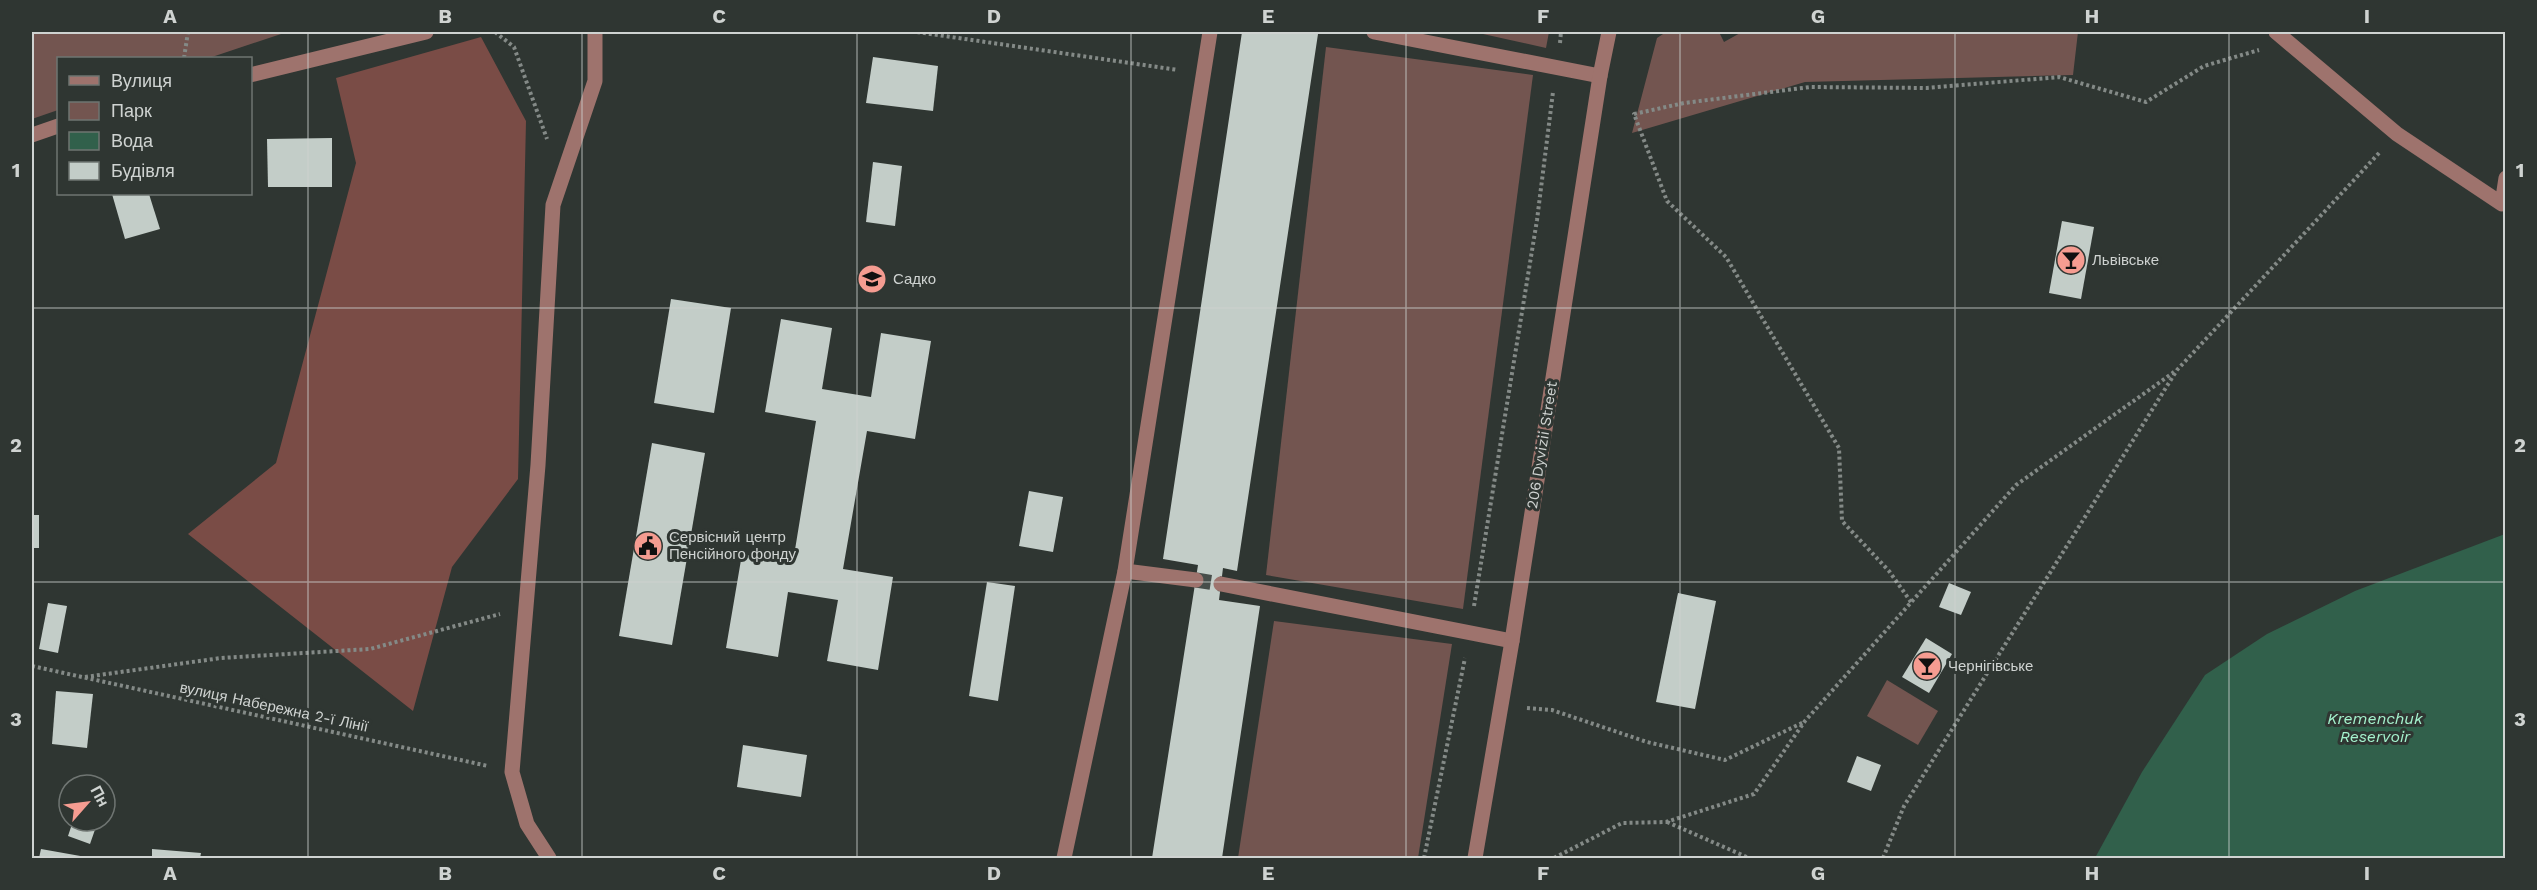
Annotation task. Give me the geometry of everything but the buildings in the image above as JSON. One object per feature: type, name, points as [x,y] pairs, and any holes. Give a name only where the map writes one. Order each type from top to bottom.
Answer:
[{"type":"street","points":[[252,75],[426,32]]},
{"type":"street","points":[[549,858],[527,824],[512,772],[538,465],[553,206],[595,81],[595,32]]},
{"type":"street","points":[[1064,858],[1125,571],[1210,32]]},
{"type":"street","points":[[1374,32],[1600,76]]},
{"type":"street","name":"206 Dyvizii Street","points":[[1474,858],[1512,641],[1600,76],[1610,32]]},
{"type":"street","points":[[2276,32],[2397,134],[2502,204],[2505,178]]},
{"type":"street","points":[[32,135],[57,126]]},
{"type":"street","points":[[1125,571],[1196,580]]},
{"type":"street","points":[[1221,584],[1512,641]]},
{"type":"path","points":[[184,57],[188,32]]},
{"type":"path","points":[[495,32],[514,47],[548,144]]},
{"type":"path","points":[[918,32],[1202,74]]},
{"type":"path","points":[[1424,858],[1470,633],[1537,220],[1561,32]]},
{"type":"path","points":[[1911,602],[1889,571],[1842,521],[1839,448],[1725,257],[1667,201],[1634,114],[1684,103],[1810,87],[1927,88],[2059,77],[2146,102],[2204,66],[2289,42]]},
{"type":"path","points":[[1883,858],[1904,806],[2177,370],[2397,134]]},
{"type":"path","points":[[1554,858],[1622,823],[1666,822],[1754,794],[1805,722],[2016,485],[2177,370]]},
{"type":"path","points":[[81,677],[221,658],[370,649],[525,608]]},
{"type":"path","name":"вулиця Набережна 2-ї Лінії","points":[[32,666],[512,772]]},
{"type":"path","points":[[1500,706],[1552,710],[1647,742],[1725,760],[1805,722]]},
{"type":"path","points":[[1666,822],[1749,858]]},
{"type":"green space","points":[[32,32],[287,32],[212,57],[57,57],[57,110],[32,119]]},
{"type":"green space","points":[[1474,32],[1549,32],[1546,48]]},
{"type":"green space","points":[[1666,32],[1719,32],[1724,42],[1742,32],[2078,32],[2073,75],[1805,82],[1632,133],[1657,38]]},
{"type":"green space","points":[[1326,47],[1533,75],[1463,609],[1266,575]]},
{"type":"green space","points":[[1274,621],[1452,644],[1418,858],[1238,858]]},
{"type":"green space","points":[[1887,680],[1938,711],[1918,745],[1867,716]]},
{"type":"shaded area","points":[[481,37],[526,121],[518,479],[452,567],[413,711],[188,534],[276,463],[356,163],[336,78]]},
{"type":"water","name":"Kremenchuk Reservoir","points":[[2505,534],[2505,858],[2095,858],[2142,772],[2205,675],[2267,634],[2355,591]]},
{"type":"tunnel","points":[[1196,580],[1221,584]]},
{"type":"place","name":"Львівське","points":[[2071,260]]},
{"type":"place","name":"Садко","points":[[872,279]]},
{"type":"place","name":"Сервісний центр Пенсійного фонду","points":[[648,546]]},
{"type":"place","name":"Чернігівське","points":[[1927,666]]}]
